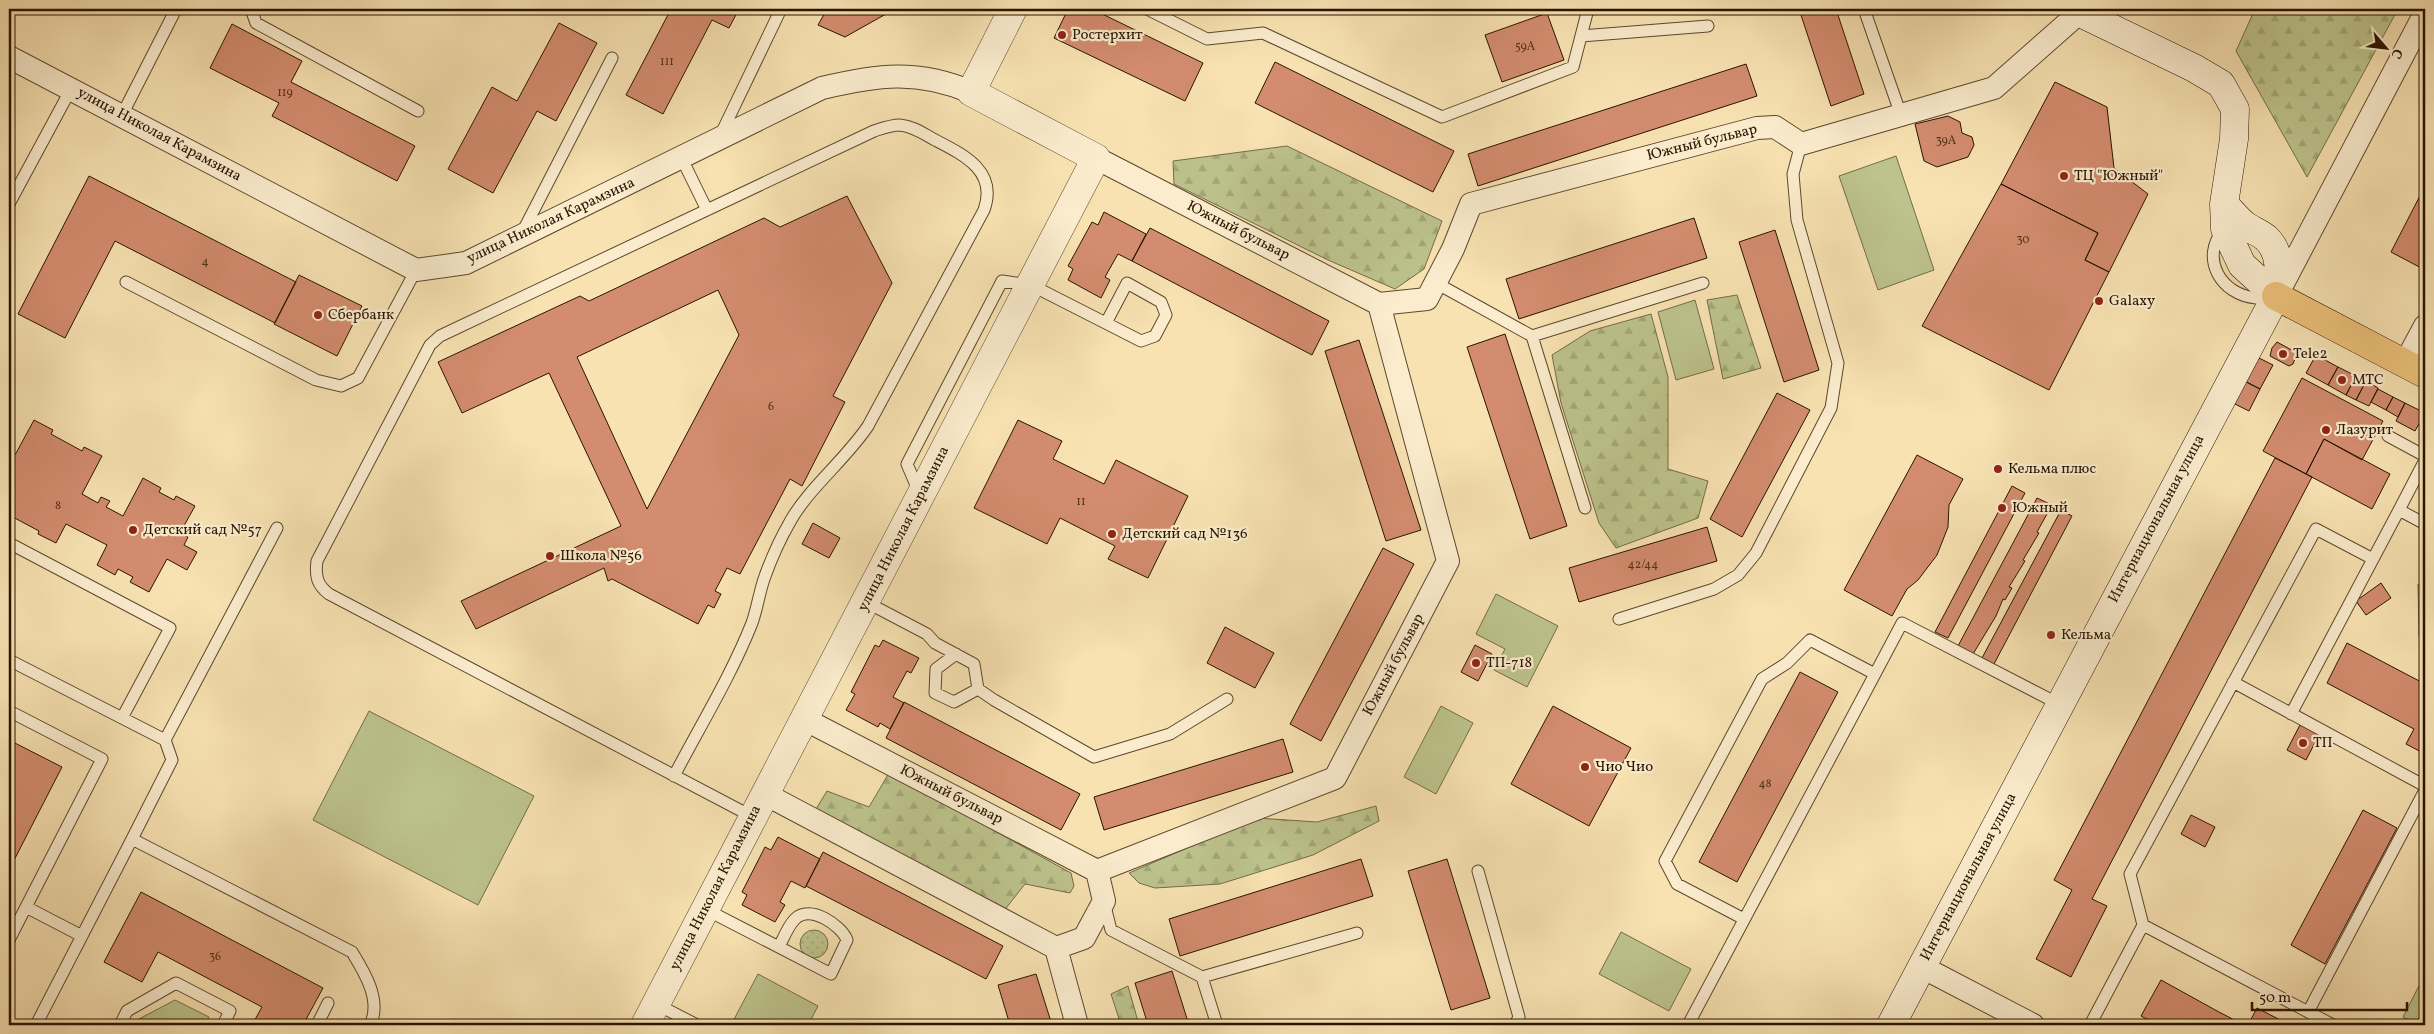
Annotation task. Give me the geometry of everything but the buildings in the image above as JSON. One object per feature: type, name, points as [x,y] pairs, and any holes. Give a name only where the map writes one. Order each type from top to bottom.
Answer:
[{"type":"main road","points":[[970,92],[1013,9]]},
{"type":"main road","points":[[2075,11],[2194,68],[2221,84],[2236,109],[2231,219],[2242,265],[2276,296],[2415,369]]},
{"type":"main road","name":"улица Николая Карамзина","points":[[651,1015],[1096,158],[970,92]]},
{"type":"main road","name":"Интернациональная улица","points":[[1891,1025],[2276,296]]},
{"type":"street","points":[[1801,144],[1994,88],[2075,11]]},
{"type":"street","name":"Интернациональная улица","points":[[2276,296],[2425,13]]},
{"type":"street","name":"улица Николая Карамзина","points":[[9,57],[416,270],[466,263],[682,159],[822,88],[891,75],[939,80],[970,92]]},
{"type":"street","name":"Южный бульвар","points":[[1096,158],[1379,304],[1427,299],[1454,249],[1471,204],[1757,128],[1775,127],[1801,144]]},
{"type":"street","name":"Южный бульвар","points":[[804,719],[1098,871],[1335,778],[1448,561],[1379,304]]},
{"type":"street","points":[[2415,369],[2425,326]]},
{"type":"street","points":[[759,806],[1056,948],[1084,938],[1104,901],[1098,871]]},
{"type":"street","points":[[1056,948],[1077,1025]]},
{"type":"street","points":[[1922,967],[2033,1025]]},
{"type":"lane","points":[[122,115],[176,9]]},
{"type":"lane","points":[[251,9],[256,23],[418,111]]},
{"type":"lane","points":[[718,140],[781,9]]},
{"type":"lane","points":[[1147,9],[1207,39],[1263,33],[1442,117],[1573,67],[1588,9]]},
{"type":"lane","points":[[1864,9],[1901,115]]},
{"type":"lane","points":[[1581,36],[1708,26]]},
{"type":"lane","points":[[520,237],[612,58]]},
{"type":"lane","points":[[9,204],[71,89]]},
{"type":"lane","points":[[674,776],[753,621],[764,580],[775,551],[792,518],[808,497],[853,448],[868,426],[984,210],[988,194],[982,175],[971,160],[910,127],[893,125],[874,131],[435,340],[430,345],[320,555],[316,568],[318,584],[329,594],[674,776],[759,806]]},
{"type":"lane","points":[[1619,620],[1714,589],[1738,575],[1756,553],[1830,408],[1838,363],[1797,220],[1793,174],[1801,144]]},
{"type":"lane","points":[[682,159],[707,210]]},
{"type":"lane","points":[[126,282],[316,380],[340,386],[358,378],[416,270]]},
{"type":"lane","points":[[1030,285],[1141,341],[1155,336],[1166,315],[1161,302],[1127,283],[1106,323]]},
{"type":"lane","points":[[1436,283],[1532,336],[1585,508]]},
{"type":"lane","points":[[1532,336],[1703,283]]},
{"type":"lane","points":[[2291,714],[2425,458],[2388,436]]},
{"type":"lane","points":[[2399,510],[2425,524]]},
{"type":"lane","points":[[165,740],[277,528]]},
{"type":"lane","points":[[2090,1025],[2143,924],[2130,874],[2316,529],[2373,559]]},
{"type":"lane","points":[[9,543],[170,628],[122,718]]},
{"type":"lane","points":[[866,602],[927,634],[935,643],[974,664],[978,689],[1094,757],[1170,734],[1227,699]]},
{"type":"lane","points":[[1688,1025],[1902,623],[2060,704]]},
{"type":"lane","points":[[1744,919],[1677,884],[1665,861],[1762,679],[1787,663],[1810,640],[1874,674]]},
{"type":"lane","points":[[956,654],[936,668],[935,693],[954,702],[978,689]]},
{"type":"lane","points":[[9,660],[165,740],[172,760],[36,1025]]},
{"type":"lane","points":[[2233,682],[2425,786]]},
{"type":"lane","points":[[9,711],[102,759],[9,940]]},
{"type":"lane","points":[[2308,1012],[2425,790]]},
{"type":"lane","points":[[132,839],[352,952],[369,980],[375,1015],[370,1025]]},
{"type":"lane","points":[[1478,871],[1519,1017],[1514,1025]]},
{"type":"lane","points":[[1104,901],[1112,930]]},
{"type":"lane","points":[[26,907],[82,936]]},
{"type":"lane","points":[[705,909],[831,974],[847,940],[843,931],[836,925],[820,917],[803,915],[795,919],[779,947]]},
{"type":"lane","points":[[2143,924],[2333,1025]]},
{"type":"lane","points":[[1084,938],[1112,930],[1202,977],[1357,933]]},
{"type":"lane","points":[[1202,977],[1217,1025]]},
{"type":"lane","points":[[120,1025],[127,1011],[176,983],[230,1011],[223,1025]]},
{"type":"lane","points":[[317,1025],[328,1003]]},
{"type":"lane","points":[[651,1015],[697,1025]]},
{"type":"green space","points":[[2255,9],[2398,9],[2307,177],[2236,51]]},
{"type":"green space","points":[[1287,146],[1442,221],[1424,269],[1395,289],[1328,260],[1174,184],[1173,161]]},
{"type":"green space","points":[[1896,156],[1934,270],[1878,290],[1839,176]]},
{"type":"green space","points":[[1737,295],[1761,368],[1723,379],[1707,300]]},
{"type":"green space","points":[[1695,300],[1714,369],[1676,380],[1658,312]]},
{"type":"green space","points":[[1651,314],[1668,377],[1668,469],[1708,481],[1698,518],[1616,548],[1599,523],[1561,403],[1552,355],[1590,331]]},
{"type":"green space","points":[[2418,584],[2425,588],[2425,636],[2419,637]]},
{"type":"green space","points":[[1496,594],[1558,626],[1527,687],[1494,670],[1505,649],[1476,634]]},
{"type":"green space","points":[[1441,706],[1473,723],[1436,794],[1404,777]]},
{"type":"green space","points":[[369,711],[534,796],[478,905],[313,820]]},
{"type":"green space","points":[[889,773],[1071,873],[1074,886],[1070,893],[1025,884],[1003,912],[816,809],[827,791],[869,807]]},
{"type":"green space","points":[[1376,806],[1379,821],[1313,855],[1220,884],[1155,888],[1139,883],[1129,873],[1257,818],[1317,822]]},
{"type":"green space","points":[[814,930],[824,934],[828,944],[824,954],[814,958],[804,954],[800,944],[804,934]]},
{"type":"green space","points":[[1621,932],[1691,969],[1669,1011],[1599,974]]},
{"type":"green space","points":[[758,974],[818,1006],[808,1025],[731,1025]]},
{"type":"green space","points":[[2425,974],[2425,1025],[2419,1025],[2403,1017]]},
{"type":"green space","points":[[1128,986],[1139,1025],[1121,1025],[1111,994]]},
{"type":"green space","points":[[175,1000],[209,1017],[205,1025],[136,1025],[139,1019]]},
{"type":"place","name":"Ростерхит","points":[[1062,35]]},
{"type":"place","name":"ТЦ \"Южный\"","points":[[2064,176]]},
{"type":"place","name":"Galaxy","points":[[2099,301]]},
{"type":"place","name":"Сбербанк","points":[[318,315]]},
{"type":"place","name":"Tele2","points":[[2283,354]]},
{"type":"place","name":"МТС","points":[[2342,380]]},
{"type":"place","name":"Лазурит","points":[[2326,430]]},
{"type":"place","name":"Кельма плюс","points":[[1998,469]]},
{"type":"place","name":"Южный","points":[[2002,508]]},
{"type":"place","name":"Детский сад №57","points":[[133,530]]},
{"type":"place","name":"Детский сад №136","points":[[1112,534]]},
{"type":"place","name":"Школа №56","points":[[550,556]]},
{"type":"place","name":"Кельма","points":[[2051,635]]},
{"type":"place","name":"ТП-718","points":[[1476,663]]},
{"type":"place","name":"ТП","points":[[2303,743]]},
{"type":"place","name":"Чио Чио","points":[[1585,767]]}]
